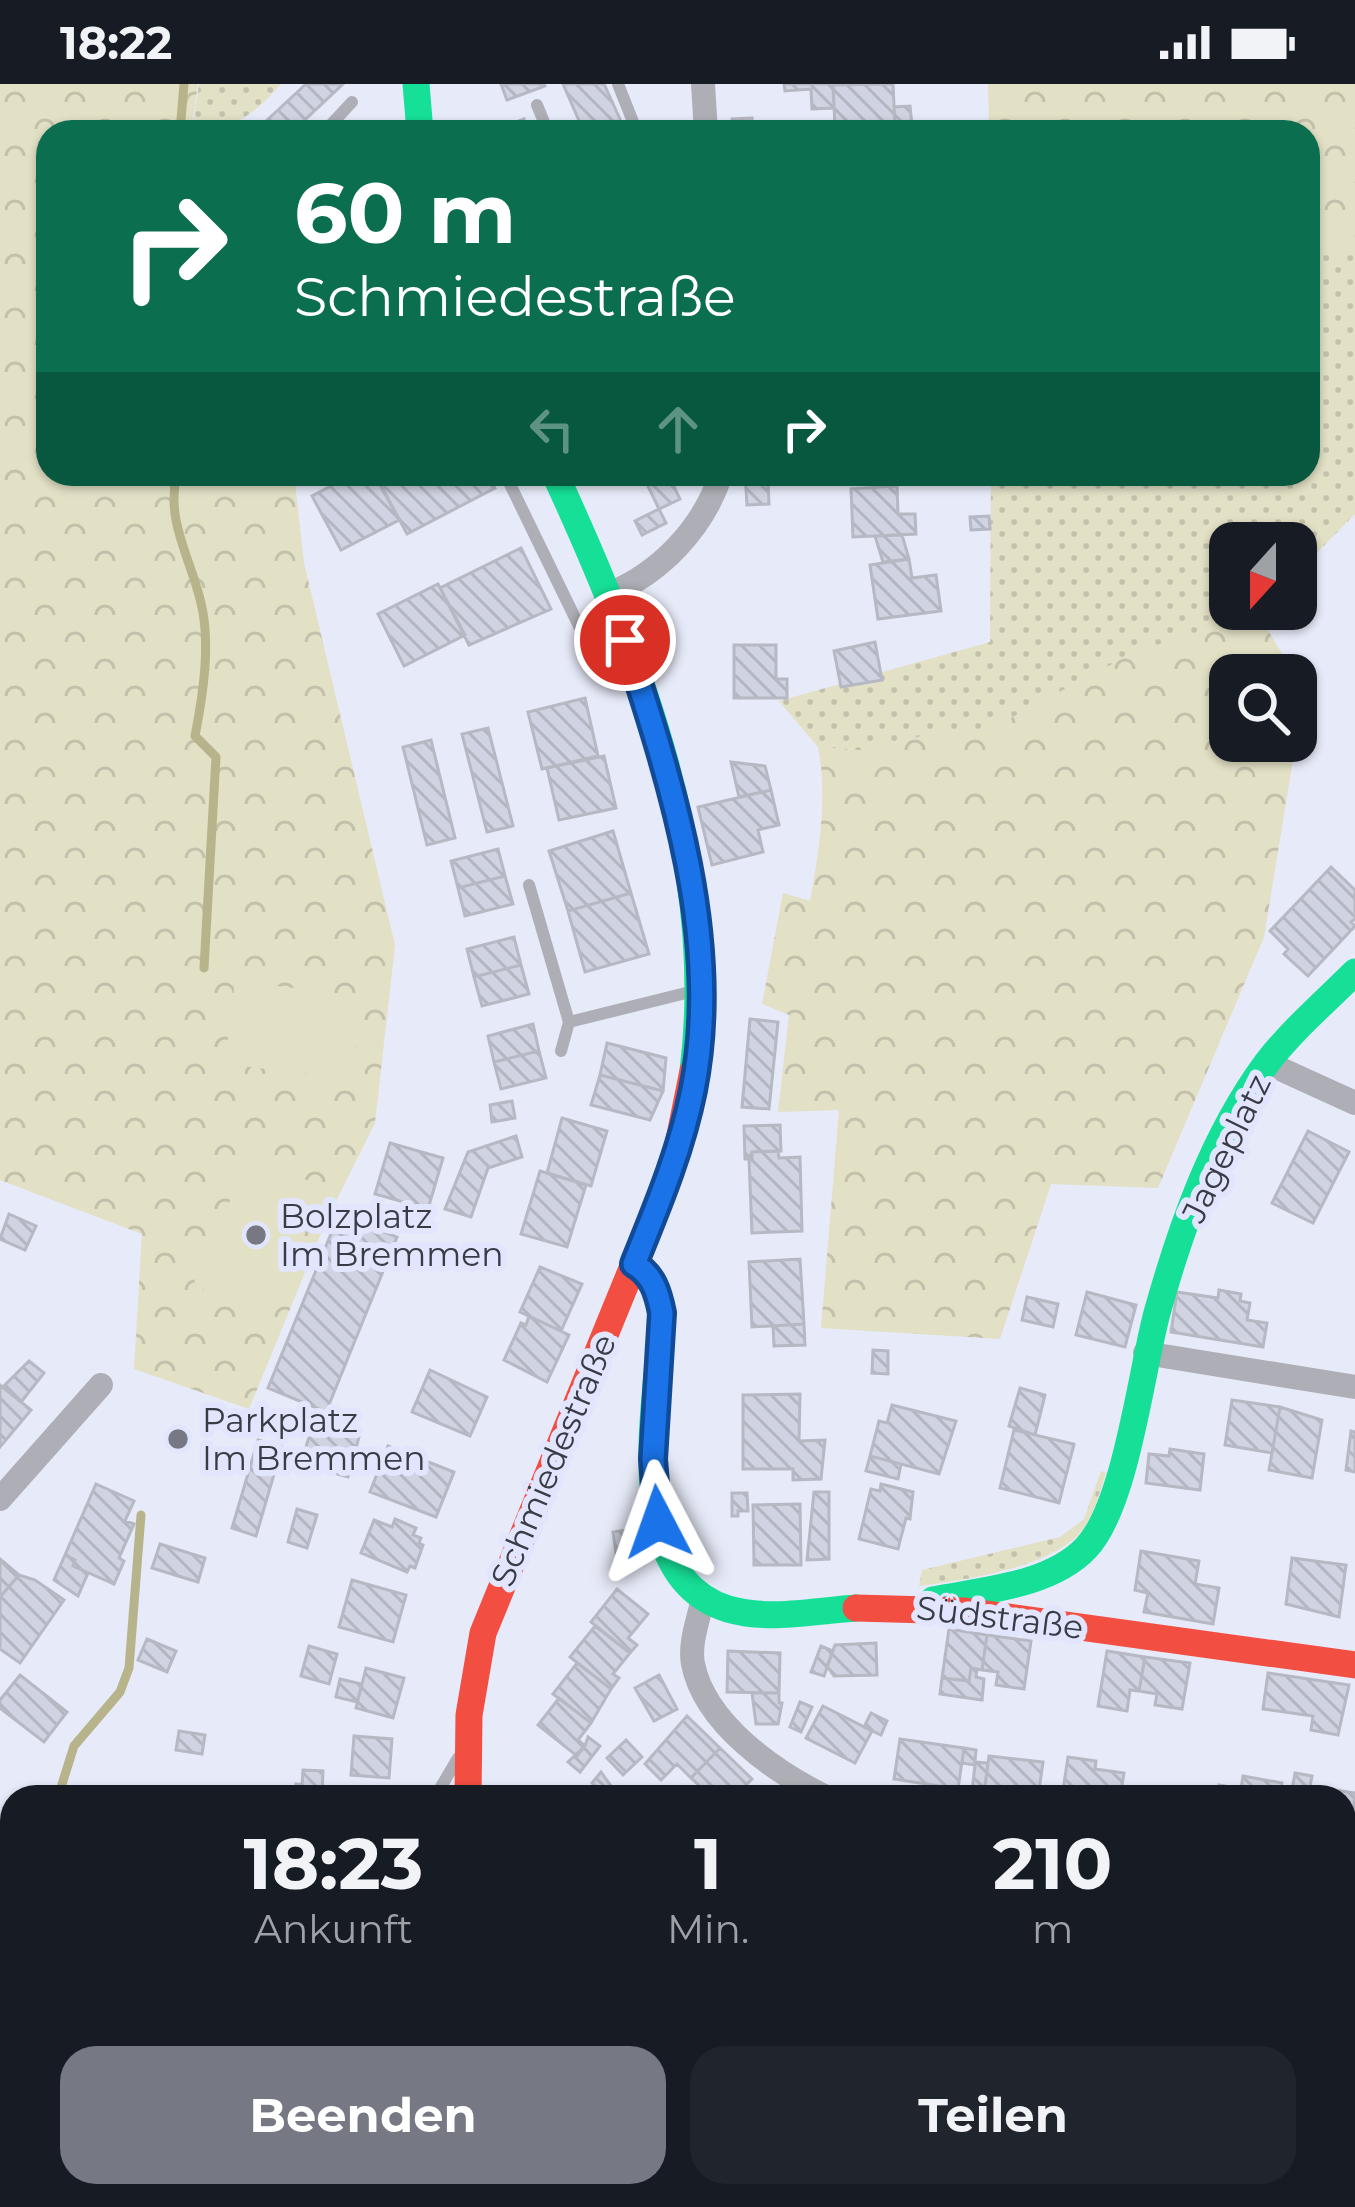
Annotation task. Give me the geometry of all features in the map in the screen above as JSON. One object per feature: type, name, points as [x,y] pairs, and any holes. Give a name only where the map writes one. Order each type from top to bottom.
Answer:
[{"type":"street","points":[[416,84],[419,120]]},
{"type":"street","points":[[703,84],[705,120]]},
{"type":"street","name":"Schmiedestraße","points":[[466,1785],[464,1747],[472,1680],[492,1605],[676,1155],[689,1105],[700,989],[688,868],[668,777],[609,594],[560,486]]},
{"type":"street","points":[[609,594],[633,584],[668,556],[697,522],[713,486]]},
{"type":"street","name":"Jageplatz","points":[[914,1604],[1042,1574],[1086,1548],[1110,1502],[1145,1353],[1199,1194],[1267,1063],[1355,972]]},
{"type":"street","points":[[1267,1063],[1355,1102]]},
{"type":"street","points":[[634,1264],[652,1282],[662,1313],[653,1471],[667,1555],[703,1598],[693,1664],[706,1694],[737,1734],[808,1785]]},
{"type":"street","points":[[1145,1353],[1355,1387]]},
{"type":"street","points":[[0,1498],[100,1385]]},
{"type":"street","name":"Südstraße","points":[[703,1598],[740,1614],[914,1604],[1355,1664]]},
{"type":"lane","points":[[618,84],[632,120]]},
{"type":"lane","points":[[335,120],[352,102]]},
{"type":"lane","points":[[537,105],[543,120]]},
{"type":"lane","points":[[511,486],[579,626],[598,640],[625,640]]},
{"type":"lane","points":[[529,885],[569,1022],[561,1051]]},
{"type":"lane","points":[[569,1022],[700,989]]},
{"type":"lane","points":[[442,1785],[464,1747]]},
{"type":"green space","points":[[0,84],[198,84],[193,120],[36,120],[36,486],[295,486],[304,563],[395,945],[375,1123],[327,1219],[249,1409],[134,1369],[142,1234],[0,1180]]},
{"type":"green space","points":[[199,84],[281,84],[238,120],[194,120]]},
{"type":"green space","points":[[988,84],[1355,84],[1355,250],[1320,247],[1320,120],[989,120]]},
{"type":"green space","points":[[1320,247],[1355,250],[1355,514],[1317,553],[1317,522],[1209,522],[1209,629],[1135,652],[992,728],[929,734],[868,751],[818,747],[779,701],[990,642],[991,486],[1320,486]]},
{"type":"green space","points":[[1209,629],[1268,630],[1282,654],[1209,654],[1209,762],[1293,762],[1264,937],[1158,1188],[1051,1184],[1000,1339],[821,1328],[839,1110],[778,1112],[789,1015],[762,1004],[783,893],[810,901],[822,805],[818,747],[868,751],[929,734],[992,728],[1135,652]]},
{"type":"green space","points":[[235,981],[361,996],[351,1079],[225,1064]]},
{"type":"green space","name":"Bolzplatz Im Bremmen","points":[[250,1155],[318,1185],[262,1315],[193,1285]]},
{"type":"green space","points":[[1101,1471],[1106,1473],[1089,1520],[1054,1552],[1009,1569],[919,1586],[922,1570],[1060,1537],[1084,1519]]},
{"type":"building","points":[[306,84],[343,84],[305,120],[267,120]]},
{"type":"building","points":[[501,84],[544,84],[545,86],[507,100]]},
{"type":"building","points":[[563,84],[604,84],[620,120],[579,120]]},
{"type":"building","points":[[784,84],[839,84],[833,85],[834,108],[812,109],[811,89],[785,91]]},
{"type":"building","points":[[893,84],[895,120],[835,120],[833,85]]},
{"type":"building","points":[[910,106],[911,120],[895,120],[894,107]]},
{"type":"building","points":[[331,486],[381,486],[399,520],[341,550],[312,496]]},
{"type":"building","points":[[381,486],[494,486],[495,488],[407,534]]},
{"type":"building","points":[[648,486],[674,486],[680,499],[659,509]]},
{"type":"building","points":[[746,486],[768,486],[769,504],[747,505]]},
{"type":"building","points":[[897,486],[898,514],[915,514],[916,534],[853,537],[851,489]]},
{"type":"building","points":[[659,509],[666,523],[642,535],[635,521]]},
{"type":"building","points":[[989,516],[990,529],[971,530],[970,517]]},
{"type":"building","points":[[902,535],[909,559],[883,562],[875,536]]},
{"type":"building","points":[[521,548],[551,609],[469,645],[440,588]]},
{"type":"building","points":[[909,559],[912,578],[936,575],[941,611],[878,619],[870,565]]},
{"type":"building","points":[[438,584],[465,635],[404,666],[378,614]]},
{"type":"building","points":[[875,642],[882,680],[841,687],[834,651]]},
{"type":"building","points":[[734,645],[776,645],[776,679],[787,679],[787,698],[734,698]]},
{"type":"building","points":[[585,698],[598,756],[542,769],[528,712]]},
{"type":"building","points":[[488,728],[513,826],[487,832],[462,734]]},
{"type":"building","points":[[431,740],[455,838],[427,845],[403,747]]},
{"type":"building","points":[[604,756],[616,808],[559,820],[547,768]]},
{"type":"building","points":[[731,762],[765,766],[771,790],[739,797]]},
{"type":"building","points":[[771,790],[779,825],[758,830],[763,852],[712,865],[698,807]]},
{"type":"building","points":[[613,831],[631,893],[568,911],[549,851]]},
{"type":"building","points":[[498,849],[505,876],[458,888],[451,861]]},
{"type":"building","points":[[1331,867],[1355,890],[1351,922],[1355,926],[1308,976],[1284,954],[1288,949],[1270,931]]},
{"type":"building","points":[[505,876],[513,904],[465,916],[458,888]]},
{"type":"building","points":[[631,893],[649,954],[585,972],[568,911]]},
{"type":"building","points":[[514,937],[521,965],[474,977],[467,949]]},
{"type":"building","points":[[521,965],[529,994],[482,1006],[474,977]]},
{"type":"building","points":[[750,1019],[778,1022],[769,1109],[742,1107]]},
{"type":"building","points":[[533,1024],[539,1051],[494,1062],[488,1036]]},
{"type":"building","points":[[607,1043],[666,1058],[663,1091],[600,1075]]},
{"type":"building","points":[[539,1051],[546,1078],[501,1089],[494,1062]]},
{"type":"building","points":[[600,1075],[663,1091],[650,1120],[591,1105]]},
{"type":"building","points":[[512,1101],[515,1118],[492,1122],[490,1105]]},
{"type":"building","points":[[562,1118],[607,1131],[591,1186],[547,1173]]},
{"type":"building","points":[[780,1125],[781,1151],[752,1152],[752,1159],[745,1159],[744,1126]]},
{"type":"building","points":[[1308,1131],[1349,1152],[1313,1223],[1272,1203]]},
{"type":"building","points":[[516,1136],[522,1157],[488,1168],[471,1217],[445,1209],[468,1152]]},
{"type":"building","points":[[390,1143],[443,1158],[428,1209],[375,1194]]},
{"type":"building","points":[[778,1151],[779,1158],[800,1157],[802,1231],[752,1233],[749,1159],[752,1152]]},
{"type":"building","points":[[540,1171],[586,1185],[567,1247],[521,1234]]},
{"type":"building","points":[[9,1214],[36,1226],[25,1250],[0,1239]]},
{"type":"building","points":[[339,1214],[397,1237],[326,1412],[268,1388]]},
{"type":"building","points":[[800,1259],[804,1324],[752,1327],[749,1262]]},
{"type":"building","points":[[540,1267],[582,1284],[561,1331],[520,1312]]},
{"type":"building","points":[[1219,1290],[1241,1294],[1240,1301],[1250,1303],[1247,1320],[1267,1323],[1263,1347],[1171,1332],[1177,1292],[1218,1298]]},
{"type":"building","points":[[1087,1292],[1136,1305],[1125,1347],[1076,1335]]},
{"type":"building","points":[[1027,1297],[1058,1304],[1053,1327],[1022,1320]]},
{"type":"building","points":[[529,1316],[569,1335],[547,1382],[504,1360]]},
{"type":"building","points":[[804,1324],[805,1345],[774,1346],[773,1326]]},
{"type":"building","points":[[873,1350],[888,1351],[888,1374],[872,1373]]},
{"type":"building","points":[[29,1361],[44,1373],[21,1402],[3,1387]]},
{"type":"building","points":[[430,1370],[487,1397],[470,1436],[412,1412]]},
{"type":"building","points":[[0,1385],[31,1410],[0,1447]]},
{"type":"building","points":[[1020,1388],[1045,1395],[1035,1435],[1009,1426]]},
{"type":"building","points":[[800,1394],[799,1441],[825,1440],[821,1479],[793,1480],[793,1469],[743,1469],[743,1395]]},
{"type":"building","points":[[1232,1400],[1280,1407],[1272,1453],[1225,1445]]},
{"type":"building","points":[[892,1405],[956,1421],[939,1474],[870,1456],[879,1421],[887,1423]]},
{"type":"building","points":[[1280,1407],[1322,1420],[1312,1478],[1269,1470]]},
{"type":"building","points":[[313,1423],[359,1437],[348,1477],[301,1464]]},
{"type":"building","points":[[1014,1430],[1074,1444],[1059,1503],[1000,1488]]},
{"type":"building","points":[[1351,1431],[1355,1432],[1355,1472],[1346,1470]]},
{"type":"building","points":[[258,1440],[282,1447],[256,1536],[232,1528]]},
{"type":"building","points":[[388,1446],[454,1472],[436,1517],[370,1492]]},
{"type":"building","points":[[1170,1449],[1204,1454],[1200,1490],[1146,1483],[1149,1454],[1169,1456]]},
{"type":"building","points":[[870,1456],[901,1464],[898,1479],[866,1471]]},
{"type":"building","points":[[96,1484],[134,1501],[125,1521],[134,1524],[114,1584],[73,1566],[75,1560],[65,1555]]},
{"type":"building","points":[[881,1484],[913,1492],[910,1519],[906,1518],[898,1549],[859,1539],[871,1489],[880,1491]]},
{"type":"building","points":[[814,1492],[829,1492],[829,1559],[807,1560]]},
{"type":"building","points":[[732,1493],[747,1493],[748,1511],[732,1516]]},
{"type":"building","points":[[800,1504],[801,1565],[754,1565],[753,1505]]},
{"type":"building","points":[[297,1509],[317,1515],[307,1548],[288,1542]]},
{"type":"building","points":[[395,1519],[416,1528],[413,1535],[423,1545],[415,1568],[410,1566],[407,1572],[361,1553],[374,1520],[392,1527]]},
{"type":"building","points":[[635,1529],[639,1549],[616,1553],[613,1532]]},
{"type":"building","points":[[160,1544],[205,1558],[198,1582],[152,1568]]},
{"type":"building","points":[[1141,1551],[1199,1561],[1195,1584],[1219,1588],[1213,1624],[1144,1612],[1148,1593],[1135,1590]]},
{"type":"building","points":[[65,1555],[75,1560],[73,1566],[88,1573],[78,1596],[54,1580]]},
{"type":"building","points":[[1292,1558],[1346,1565],[1339,1617],[1286,1604]]},
{"type":"building","points":[[0,1559],[19,1575],[0,1597]]},
{"type":"building","points":[[19,1575],[64,1600],[20,1663],[0,1649],[0,1597]]},
{"type":"building","points":[[352,1580],[406,1595],[393,1642],[339,1627]]},
{"type":"building","points":[[617,1589],[648,1614],[628,1638],[637,1645],[630,1653],[591,1622]]},
{"type":"building","points":[[595,1626],[630,1653],[613,1674],[619,1678],[611,1689],[570,1657]]},
{"type":"building","points":[[949,1629],[987,1635],[982,1670],[971,1668],[969,1681],[942,1678]]},
{"type":"building","points":[[987,1635],[1031,1641],[1024,1689],[996,1685],[998,1672],[982,1670]]},
{"type":"building","points":[[147,1639],[176,1651],[167,1672],[138,1660]]},
{"type":"building","points":[[876,1643],[877,1675],[834,1676],[827,1666],[835,1645]]},
{"type":"building","points":[[309,1646],[337,1654],[329,1684],[301,1676]]},
{"type":"building","points":[[821,1646],[833,1651],[824,1676],[811,1672]]},
{"type":"building","points":[[728,1651],[780,1653],[779,1693],[727,1692]]},
{"type":"building","points":[[1107,1651],[1145,1657],[1139,1691],[1130,1690],[1127,1711],[1098,1706]]},
{"type":"building","points":[[1145,1657],[1190,1663],[1182,1709],[1155,1705],[1157,1694],[1139,1691]]},
{"type":"building","points":[[577,1663],[611,1689],[591,1723],[553,1694]]},
{"type":"building","points":[[366,1668],[404,1678],[393,1718],[356,1708]]},
{"type":"building","points":[[971,1668],[977,1669],[976,1677],[984,1679],[982,1700],[940,1694],[942,1678],[969,1681]]},
{"type":"building","points":[[1268,1673],[1349,1685],[1338,1735],[1311,1730],[1313,1716],[1263,1709]]},
{"type":"building","points":[[20,1675],[67,1712],[44,1742],[0,1708],[0,1700]]},
{"type":"building","points":[[659,1675],[677,1709],[654,1721],[635,1688]]},
{"type":"building","points":[[340,1679],[362,1684],[357,1702],[336,1697]]},
{"type":"building","points":[[752,1693],[779,1693],[778,1724],[756,1724]]},
{"type":"building","points":[[559,1698],[591,1723],[578,1740],[585,1746],[577,1756],[538,1725]]},
{"type":"building","points":[[800,1702],[812,1707],[801,1732],[790,1727]]},
{"type":"building","points":[[823,1706],[872,1731],[855,1763],[806,1738]]},
{"type":"building","points":[[871,1713],[887,1721],[881,1735],[864,1727]]},
{"type":"building","points":[[687,1716],[720,1748],[691,1778],[677,1764],[661,1780],[645,1764]]},
{"type":"building","points":[[179,1731],[205,1735],[202,1754],[176,1750]]},
{"type":"building","points":[[354,1736],[392,1739],[389,1778],[351,1775]]},
{"type":"building","points":[[588,1737],[600,1746],[580,1772],[568,1762]]},
{"type":"building","points":[[900,1739],[964,1748],[959,1785],[894,1779]]},
{"type":"building","points":[[626,1740],[642,1757],[623,1775],[607,1758]]},
{"type":"building","points":[[720,1748],[752,1779],[746,1785],[699,1785],[691,1778]]},
{"type":"building","points":[[964,1748],[976,1750],[975,1762],[988,1763],[985,1785],[973,1785],[975,1765],[962,1763]]},
{"type":"building","points":[[989,1756],[1043,1762],[1040,1785],[985,1785]]},
{"type":"building","points":[[1068,1757],[1096,1761],[1095,1769],[1124,1773],[1122,1785],[1064,1785]]},
{"type":"building","points":[[303,1770],[323,1771],[322,1785],[302,1785]]},
{"type":"building","points":[[601,1772],[610,1785],[594,1785]]},
{"type":"building","points":[[1295,1773],[1312,1776],[1310,1785],[1293,1785]]},
{"type":"building","points":[[1243,1776],[1282,1783],[1282,1785],[1242,1785]]},
{"type":"waterway","points":[[181,120],[184,84]]},
{"type":"waterway","points":[[175,486],[177,523],[201,603],[205,635],[195,736],[216,757],[204,968]]},
{"type":"waterway","points":[[62,1785],[74,1746],[120,1692],[129,1668],[141,1515]]},
{"type":"traffic: fast","points":[[416,84],[419,120]]},
{"type":"traffic: fast","points":[[560,486],[616,616],[666,764],[694,916],[698,993],[693,1071]]},
{"type":"traffic: fast","points":[[933,1600],[1054,1571],[1086,1548],[1100,1528],[1122,1471],[1166,1281],[1215,1152],[1266,1064],[1355,972]]},
{"type":"traffic: fast","points":[[635,1264],[653,1284],[661,1310],[652,1473],[663,1542],[677,1571],[698,1594],[744,1613],[856,1608]]},
{"type":"traffic: jam","points":[[468,1785],[469,1715],[483,1633],[658,1205],[677,1150],[693,1071]]},
{"type":"traffic: jam","points":[[856,1608],[965,1611],[1355,1665]]},
{"type":"place","name":"Bolzplatz Im Bremmen","points":[[256,1235]]},
{"type":"place","name":"Parkplatz Im Bremmen","points":[[178,1439]]},
{"type":"route","points":[[625,640],[668,777],[688,868],[700,989],[694,1086],[676,1155],[634,1264],[645,1270],[658,1293],[662,1313],[653,1459],[658,1522]]}]
